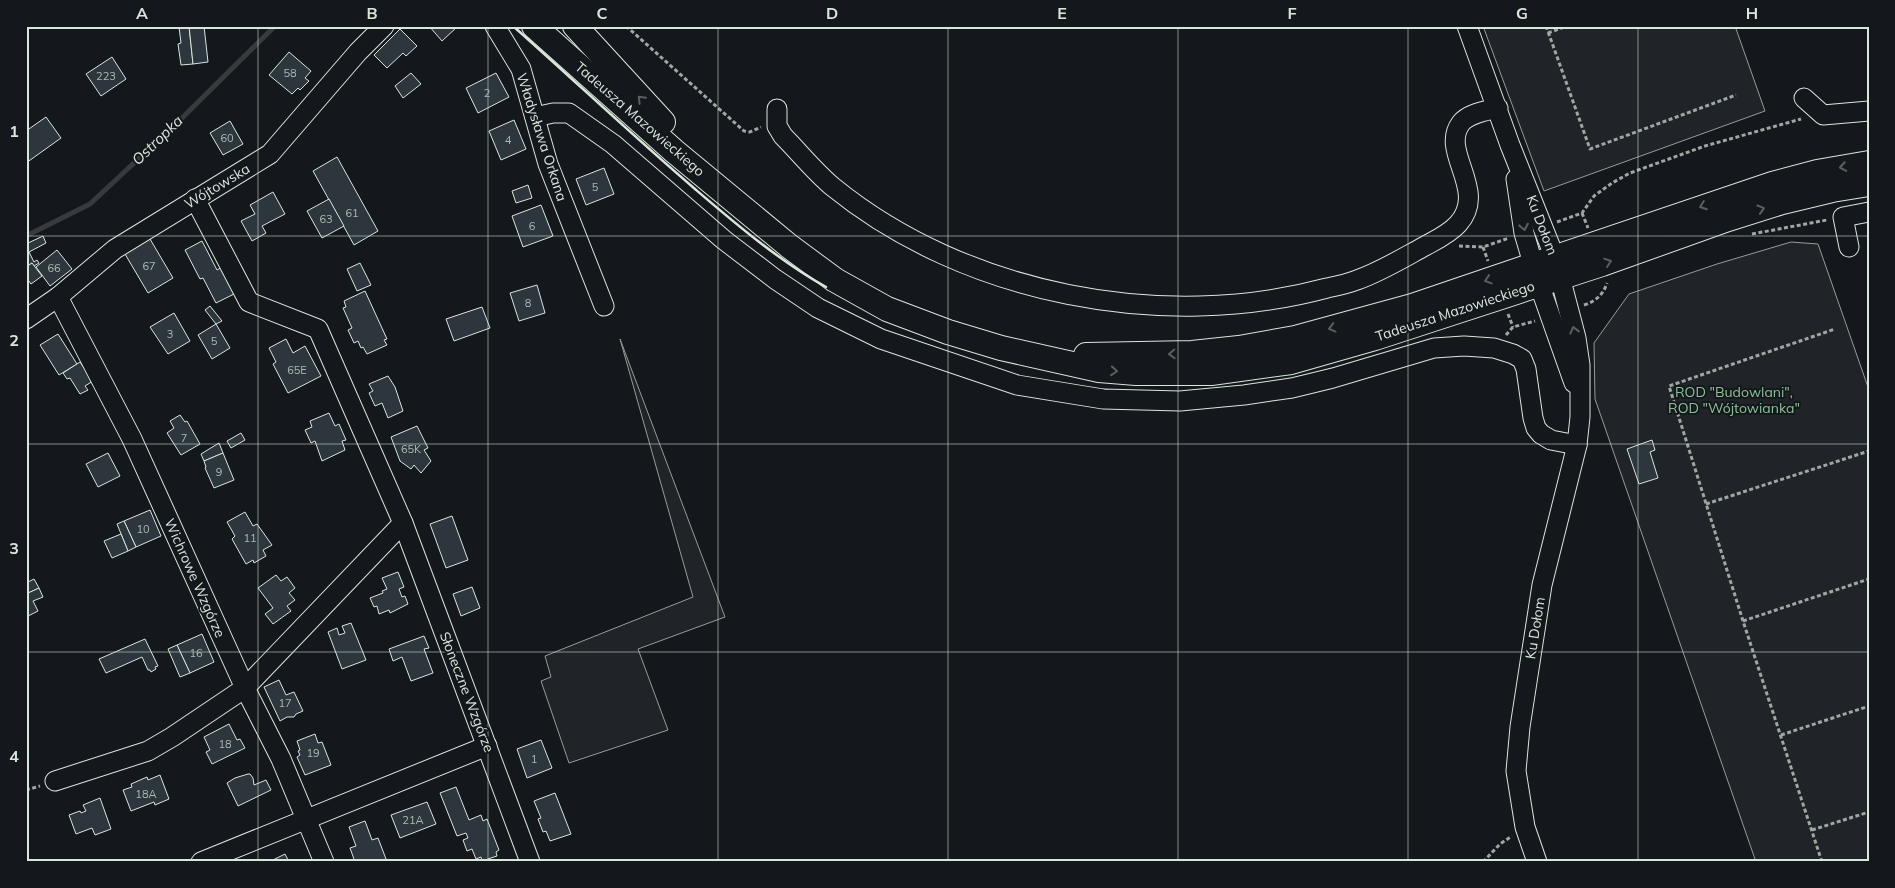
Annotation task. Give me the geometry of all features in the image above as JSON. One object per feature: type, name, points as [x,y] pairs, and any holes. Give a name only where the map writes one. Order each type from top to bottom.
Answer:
[{"type":"main road","name":"Tadeusza Mazowieckiego","points":[[534,26],[674,151],[789,246],[835,280],[887,309],[948,332],[1000,348],[1098,370],[1136,373],[1211,373],[1291,362],[1339,349],[1772,184],[1817,172],[1869,163]]},
{"type":"main road","name":"Tadeusza Mazowieckiego","points":[[575,26],[628,85],[747,210]]},
{"type":"main road","name":"Tadeusza Mazowieckiego","points":[[1547,270],[1602,264],[1728,219],[1782,202],[1832,190],[1869,184]]},
{"type":"street","name":"Wójtowska","points":[[26,319],[58,297],[115,249],[270,154],[358,52],[384,26]]},
{"type":"street","name":"Władysława Orkana","points":[[495,26],[521,69],[548,164],[604,306]]},
{"type":"street","name":"Ku Dołom","points":[[1467,26],[1510,145],[1544,227],[1547,270],[1560,313],[1576,338],[1580,364],[1580,416],[1577,445],[1542,585],[1520,727],[1516,771],[1525,828],[1537,862]]},
{"type":"street","points":[[1804,98],[1823,115],[1869,111]]},
{"type":"street","points":[[777,118],[783,136],[832,186],[878,219],[922,245],[976,267],[1038,288],[1094,300],[1162,306],[1230,305],[1298,296],[1357,280],[1396,262],[1440,238],[1457,225],[1466,213],[1469,198],[1465,176],[1457,158],[1456,136],[1462,122],[1471,116],[1498,108]]},
{"type":"street","points":[[535,117],[553,113],[570,113],[612,144],[724,240],[775,279],[818,308],[880,339],[1017,385],[1103,399],[1180,401],[1292,388],[1434,348],[1464,346],[1494,348],[1522,359],[1526,369],[1533,418],[1536,428],[1541,434],[1551,440],[1577,445]]},
{"type":"street","name":"Ku Dołom","points":[[1510,145],[1524,232],[1547,270]]},
{"type":"street","name":"Słoneczne Wzgórze","points":[[195,199],[249,302],[318,329],[403,523],[530,862]]},
{"type":"street","points":[[1849,247],[1843,217],[1869,212]]},
{"type":"street","name":"Wichrowe Wzgórze","points":[[58,297],[132,439],[245,688],[281,759],[324,862]]},
{"type":"street","points":[[55,781],[148,751],[245,688],[403,523]]},
{"type":"street","points":[[201,862],[487,746]]},
{"type":"path","points":[[626,26],[744,131],[750,132],[765,126],[777,118]]},
{"type":"path","points":[[1546,26],[1590,149],[1736,96]]},
{"type":"path","points":[[1548,33],[1567,26]]},
{"type":"path","points":[[1544,227],[1582,213],[1594,196],[1630,173],[1705,146],[1812,116],[1823,115]]},
{"type":"path","points":[[1747,235],[1843,217]]},
{"type":"path","points":[[1440,238],[1459,246],[1483,247],[1524,232]]},
{"type":"path","points":[[1494,348],[1513,327],[1596,301],[1605,289],[1607,282],[1614,280]]},
{"type":"path","points":[[1822,862],[1669,386],[1835,329]]},
{"type":"path","points":[[1706,504],[1869,451]]},
{"type":"path","points":[[1743,621],[1869,579]]},
{"type":"path","points":[[1780,735],[1869,706]]},
{"type":"path","points":[[1812,830],[1869,812]]},
{"type":"path","points":[[1482,862],[1500,844],[1525,828]]},
{"type":"green space","points":[[1483,26],[1735,26],[1765,111],[1544,191]]},
{"type":"green space","name":"ROD \"Budowlani\", ROD \"Wójtowianka\"","points":[[1791,242],[1818,244],[1869,390],[1869,862],[1756,862],[1595,399],[1594,343],[1629,294],[1717,264]]},
{"type":"green space","points":[[620,339],[725,617],[638,649],[668,730],[569,763],[541,681],[551,677],[545,656],[693,597]]},
{"type":"building","points":[[189,26],[193,64],[181,65],[178,44],[181,43],[179,27]]},
{"type":"building","points":[[189,26],[204,26],[208,62],[193,64]]},
{"type":"building","points":[[429,26],[458,26],[442,41]]},
{"type":"building","points":[[400,29],[417,46],[406,56],[403,53],[387,68],[374,55]]},
{"type":"building","points":[[289,52],[311,71],[305,78],[309,81],[300,90],[298,88],[292,94],[269,75]]},
{"type":"building","points":[[112,57],[126,79],[101,96],[86,74]]},
{"type":"building","points":[[411,73],[421,84],[403,98],[395,86]]},
{"type":"building","points":[[496,73],[509,97],[478,113],[466,88]]},
{"type":"building","points":[[46,117],[61,138],[26,163],[26,131]]},
{"type":"building","points":[[514,120],[526,149],[501,160],[489,131]]},
{"type":"building","points":[[230,121],[243,144],[223,155],[210,133]]},
{"type":"building","points":[[337,157],[378,231],[354,245],[313,171]]},
{"type":"building","points":[[604,168],[614,194],[586,205],[576,179]]},
{"type":"building","points":[[528,185],[532,198],[516,203],[512,191]]},
{"type":"building","points":[[273,192],[285,214],[262,226],[266,233],[252,241],[241,221],[255,214],[250,205]]},
{"type":"building","points":[[329,199],[344,226],[322,238],[307,211]]},
{"type":"building","points":[[541,205],[553,236],[523,247],[512,216]]},
{"type":"building","points":[[43,236],[46,243],[29,252],[34,262],[37,260],[39,263],[34,266],[32,263],[26,267],[26,244]]},
{"type":"building","points":[[150,239],[173,278],[148,293],[125,254]]},
{"type":"building","points":[[202,241],[217,270],[224,266],[238,292],[216,303],[203,278],[200,279],[185,250]]},
{"type":"building","points":[[57,250],[72,269],[50,286],[36,267]]},
{"type":"building","points":[[32,263],[42,276],[31,284],[26,277],[26,267]]},
{"type":"building","points":[[360,263],[371,285],[357,291],[347,269]]},
{"type":"building","points":[[537,285],[545,313],[519,321],[510,293]]},
{"type":"building","points":[[365,291],[387,339],[384,340],[387,345],[367,354],[363,347],[361,348],[358,341],[354,343],[348,330],[352,328],[343,308],[346,307],[344,301]]},
{"type":"building","points":[[210,306],[222,321],[216,324],[205,310]]},
{"type":"building","points":[[482,307],[490,328],[454,341],[446,319]]},
{"type":"building","points":[[174,313],[190,341],[168,354],[150,327]]},
{"type":"building","points":[[216,324],[230,348],[212,359],[198,335]]},
{"type":"building","points":[[58,334],[77,364],[59,375],[40,345]]},
{"type":"building","points":[[286,339],[293,353],[305,346],[321,376],[288,393],[273,364],[276,362],[269,348]]},
{"type":"building","points":[[80,362],[93,381],[85,386],[88,390],[80,394],[70,378],[67,379],[63,373]]},
{"type":"building","points":[[388,376],[395,387],[403,411],[388,418],[382,403],[375,406],[369,393],[373,391],[369,384]]},
{"type":"building","points":[[329,413],[335,426],[339,424],[346,440],[342,441],[345,450],[322,461],[315,441],[311,443],[305,430],[312,427],[310,421]]},
{"type":"building","points":[[180,415],[185,422],[187,421],[200,444],[181,455],[167,433],[174,428],[170,421]]},
{"type":"building","points":[[417,426],[428,448],[424,450],[431,461],[421,473],[414,465],[411,469],[400,461],[391,437]]},
{"type":"building","points":[[241,433],[245,440],[231,448],[227,441]]},
{"type":"building","points":[[1652,440],[1655,450],[1650,452],[1658,478],[1639,484],[1627,449]]},
{"type":"building","points":[[219,443],[223,453],[204,461],[201,454]]},
{"type":"building","points":[[108,453],[120,476],[98,487],[86,464]]},
{"type":"building","points":[[223,453],[234,480],[214,488],[204,461]]},
{"type":"building","points":[[150,510],[161,536],[136,547],[124,521]]},
{"type":"building","points":[[245,512],[253,526],[257,524],[272,545],[263,550],[266,556],[254,563],[253,560],[246,564],[232,539],[235,536],[227,522]]},
{"type":"building","points":[[452,516],[468,560],[446,568],[430,524]]},
{"type":"building","points":[[124,521],[136,547],[128,551],[117,524]]},
{"type":"building","points":[[121,534],[128,551],[112,558],[104,541]]},
{"type":"building","points":[[398,572],[404,587],[399,589],[402,597],[405,596],[408,604],[390,613],[389,610],[379,614],[377,606],[374,607],[370,598],[383,593],[382,591],[387,589],[382,578]]},
{"type":"building","points":[[276,575],[281,581],[287,577],[295,588],[289,593],[295,600],[287,606],[291,611],[273,624],[265,614],[273,608],[258,588]]},
{"type":"building","points":[[34,579],[39,588],[26,594],[26,583]]},
{"type":"building","points":[[472,587],[480,608],[461,616],[453,594]]},
{"type":"building","points":[[39,588],[43,597],[33,601],[38,611],[26,617],[26,594]]},
{"type":"building","points":[[351,623],[366,660],[342,669],[328,632],[337,628],[339,635],[345,633],[342,626]]},
{"type":"building","points":[[202,634],[214,662],[190,673],[177,645]]},
{"type":"building","points":[[424,636],[429,648],[424,649],[433,673],[411,681],[402,657],[393,661],[389,649]]},
{"type":"building","points":[[145,639],[158,666],[155,667],[156,669],[151,672],[148,670],[142,657],[106,673],[99,659]]},
{"type":"building","points":[[177,645],[190,673],[180,677],[168,649]]},
{"type":"building","points":[[279,680],[286,695],[294,692],[303,711],[294,717],[287,717],[280,721],[264,687]]},
{"type":"building","points":[[229,724],[237,740],[240,739],[245,748],[212,764],[206,752],[210,750],[204,737]]},
{"type":"building","points":[[315,734],[318,743],[322,742],[331,765],[305,775],[297,757],[300,755],[298,751],[300,750],[297,741]]},
{"type":"building","points":[[541,740],[552,768],[527,778],[517,749]]},
{"type":"building","points":[[248,774],[253,778],[254,785],[266,780],[271,790],[238,806],[227,783]]},
{"type":"building","points":[[160,775],[169,799],[155,805],[154,802],[131,811],[123,790],[132,787],[131,784],[147,777],[148,780]]},
{"type":"building","points":[[456,787],[469,820],[481,815],[483,821],[487,819],[499,850],[496,852],[497,856],[482,861],[481,857],[476,859],[472,849],[467,851],[463,840],[468,838],[466,833],[457,836],[440,793]]},
{"type":"building","points":[[555,793],[571,834],[550,841],[546,831],[543,832],[538,819],[541,818],[534,801]]},
{"type":"building","points":[[100,798],[111,829],[95,835],[92,828],[76,834],[69,815],[86,811],[83,805]]},
{"type":"building","points":[[427,802],[436,824],[400,838],[391,815]]},
{"type":"building","points":[[365,821],[372,840],[378,838],[386,859],[379,862],[355,862],[350,848],[356,846],[349,827]]},
{"type":"building","points":[[285,854],[289,862],[269,862]]},
{"type":"waterway","name":"Ostropka","points":[[26,236],[90,204],[179,121],[275,26]]},
{"type":"wall","points":[[513,26],[649,149],[726,215],[774,253],[826,287]]}]
